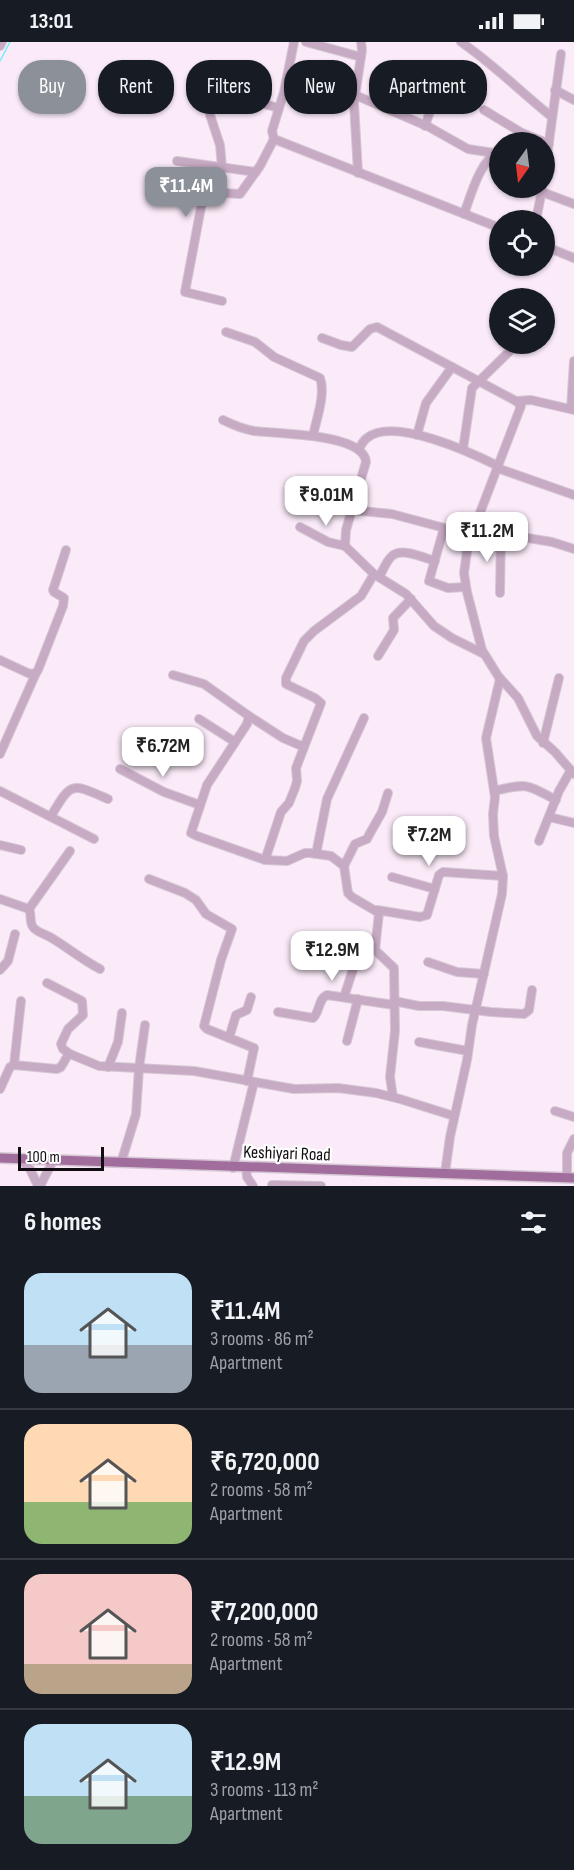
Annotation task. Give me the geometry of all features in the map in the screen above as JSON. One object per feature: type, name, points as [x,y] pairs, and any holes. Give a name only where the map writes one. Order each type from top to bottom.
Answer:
[{"type":"main road","name":"Keshiyari Road","points":[[0,1158],[233,1168],[445,1173],[543,1182],[571,1178]]},
{"type":"street","points":[[0,46],[2,42]]},
{"type":"street","points":[[222,301],[184,292],[203,197],[207,192],[240,194],[256,172],[274,139],[272,131],[294,42]]},
{"type":"street","points":[[306,42],[361,57]]},
{"type":"street","points":[[357,82],[362,42]]},
{"type":"street","points":[[461,42],[485,59],[552,117]]},
{"type":"street","points":[[550,132],[561,54]]},
{"type":"street","points":[[555,90],[574,100]]},
{"type":"street","points":[[357,96],[468,149],[489,150]]},
{"type":"street","points":[[272,106],[279,108]]},
{"type":"street","points":[[487,112],[520,132]]},
{"type":"street","points":[[356,114],[358,173]]},
{"type":"street","points":[[424,126],[429,114]]},
{"type":"street","points":[[210,115],[220,145],[222,167]]},
{"type":"street","points":[[274,139],[489,224]]},
{"type":"street","points":[[464,214],[479,175],[489,159]]},
{"type":"street","points":[[177,162],[256,172]]},
{"type":"street","points":[[555,196],[574,204]]},
{"type":"street","points":[[555,250],[574,258]]},
{"type":"street","points":[[322,338],[352,347],[370,329],[376,327],[519,403],[521,409],[467,547],[464,573],[484,654],[518,698],[532,730],[573,772],[556,800],[539,841]]},
{"type":"street","points":[[226,332],[255,342],[274,357],[320,378],[321,396],[313,436]]},
{"type":"street","points":[[463,449],[470,392],[478,380],[506,354]]},
{"type":"street","points":[[516,401],[531,400],[572,409],[574,361]]},
{"type":"street","points":[[417,435],[426,403],[452,367]]},
{"type":"street","points":[[223,420],[254,431],[322,437],[359,449],[364,454],[366,462],[344,538],[345,546]]},
{"type":"street","points":[[359,449],[368,437],[378,433],[394,432],[417,435],[463,449],[498,467],[574,495]]},
{"type":"street","points":[[352,510],[392,514],[444,528],[454,532],[458,543],[467,547]]},
{"type":"street","points":[[300,527],[328,542],[345,546],[377,576],[411,599],[426,618],[442,632],[484,654]]},
{"type":"street","points":[[444,528],[429,579],[431,582],[448,588],[466,587]]},
{"type":"street","points":[[473,529],[552,542],[574,549]]},
{"type":"street","points":[[500,593],[501,534]]},
{"type":"street","points":[[0,754],[63,606],[64,598],[53,590],[66,550]]},
{"type":"street","points":[[265,860],[281,812],[289,803],[295,788],[296,768],[321,703],[285,681],[304,641],[361,596],[396,553],[435,561]]},
{"type":"street","points":[[378,656],[394,630],[393,618],[411,599]]},
{"type":"street","points":[[0,660],[30,674],[36,673]]},
{"type":"street","points":[[173,675],[204,684],[283,738],[304,747]]},
{"type":"street","points":[[445,1173],[454,1116],[502,894],[503,876],[494,836],[495,795],[486,738],[500,677]]},
{"type":"street","points":[[543,743],[559,678]]},
{"type":"street","points":[[249,716],[247,724],[212,777],[191,829],[194,835],[265,860],[287,861],[305,853],[331,856],[344,866]]},
{"type":"street","points":[[316,854],[327,799],[364,718]]},
{"type":"street","points":[[199,719],[235,742]]},
{"type":"street","points":[[120,769],[164,792],[200,805]]},
{"type":"street","points":[[495,795],[517,785],[526,785],[556,800]]},
{"type":"street","points":[[51,816],[67,790],[73,787],[108,798]]},
{"type":"street","points":[[0,791],[94,839]]},
{"type":"street","points":[[388,793],[382,812],[369,835],[357,842],[344,866],[348,893],[352,897],[377,910],[423,917],[429,913],[441,872],[503,876]]},
{"type":"street","points":[[549,817],[574,823]]},
{"type":"street","points":[[0,844],[21,850]]},
{"type":"street","points":[[29,909],[70,851]]},
{"type":"street","points":[[392,877],[435,889]]},
{"type":"street","points":[[149,879],[185,893],[196,900],[206,914],[232,928],[204,1026],[254,1048],[250,1082],[233,1168]]},
{"type":"street","points":[[0,899],[29,909],[32,914],[31,924],[35,930],[100,969]]},
{"type":"street","points":[[377,910],[380,916],[376,941],[377,953],[393,966],[395,1031],[390,1077],[393,1097]]},
{"type":"street","points":[[0,970],[8,961],[15,934]]},
{"type":"street","points":[[344,997],[358,954],[365,945],[376,941]]},
{"type":"street","points":[[428,962],[457,972],[484,974]]},
{"type":"street","points":[[47,983],[82,1001],[83,1015],[68,1029],[61,1044],[70,1054],[89,1063],[108,1067],[194,1071],[294,1089],[338,1088],[393,1097],[454,1116]]},
{"type":"street","points":[[278,1012],[313,1018],[324,996],[524,1014],[530,1007],[531,990]]},
{"type":"street","points":[[229,1038],[236,1015],[247,1010],[251,997]]},
{"type":"street","points":[[347,1041],[358,999]]},
{"type":"street","points":[[14,1065],[21,1001]]},
{"type":"street","points":[[108,1067],[118,1042],[122,1013]]},
{"type":"street","points":[[121,1163],[136,1114],[145,1025]]},
{"type":"street","points":[[418,1042],[468,1051]]},
{"type":"street","points":[[0,1089],[10,1067],[14,1065],[57,1069],[70,1054]]},
{"type":"street","points":[[555,1111],[574,1117]]},
{"type":"street","points":[[571,1178],[567,1153],[574,1139]]},
{"type":"street","points":[[20,1159],[30,1168],[39,1186]]},
{"type":"street","points":[[39,1186],[54,1160]]},
{"type":"street","points":[[246,1168],[247,1177],[253,1186]]},
{"type":"street","points":[[272,1185],[321,1186]]},
{"type":"waterway","points":[[0,61],[10,42]]}]
